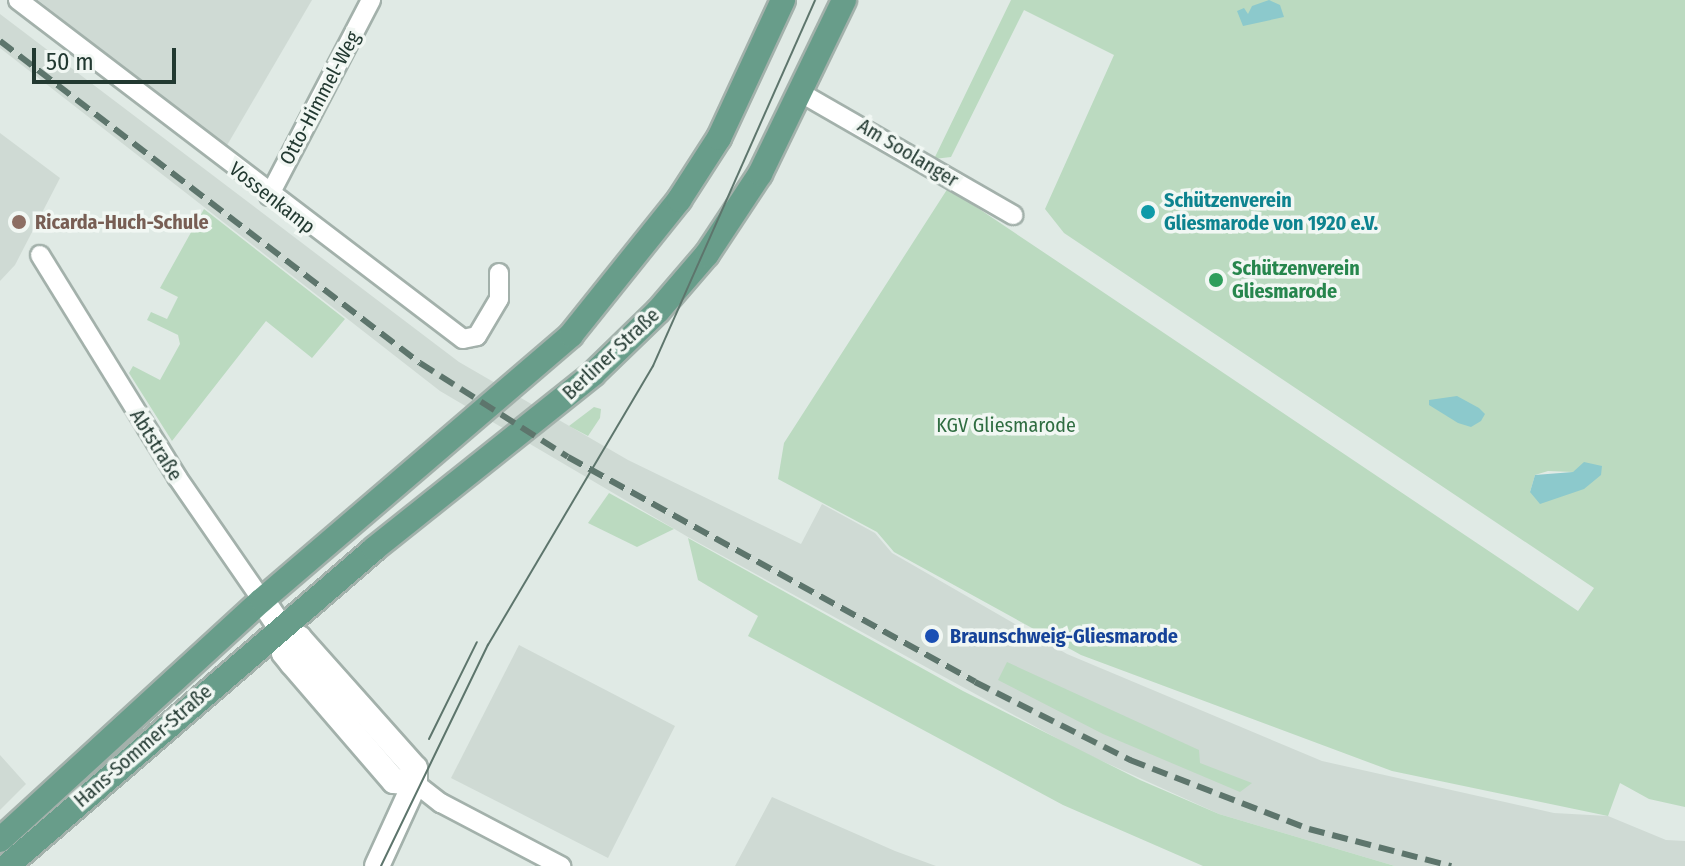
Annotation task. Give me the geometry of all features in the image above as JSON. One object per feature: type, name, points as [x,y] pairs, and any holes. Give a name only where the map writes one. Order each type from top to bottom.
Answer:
[{"type":"main road","name":"Berliner Straße","points":[[262,600],[520,384],[600,304],[649,243],[719,138],[783,0]]},
{"type":"main road","name":"Berliner Straße","points":[[281,628],[593,374],[658,311],[737,212],[801,93],[844,0]]},
{"type":"main road","name":"Hans-Sommer-Straße","points":[[0,840],[262,600]]},
{"type":"main road","name":"Hans-Sommer-Straße","points":[[7,866],[281,628]]},
{"type":"street","name":"Vossenkamp","points":[[18,0],[269,196],[463,339],[477,336],[499,299],[499,273]]},
{"type":"street","name":"Otto-Himmel-Weg","points":[[269,196],[371,0]]},
{"type":"street","name":"Am Soolanger","points":[[801,93],[1013,215]]},
{"type":"street","name":"Abtstraße","points":[[40,255],[177,477],[281,628],[299,638],[415,768],[415,783]]},
{"type":"street","points":[[377,866],[415,783],[441,803],[561,866]]},
{"type":"shaded area","points":[[38,0],[312,0],[226,147]]},
{"type":"shaded area","points":[[0,14],[459,362],[628,460],[801,544],[822,504],[875,533],[892,553],[1067,654],[1322,761],[1554,813],[1608,816],[1666,840],[1685,841],[1685,866],[1395,866],[1219,814],[1080,751],[688,537],[440,391],[0,48]]},
{"type":"shaded area","name":"Ricarda-Huch-Schule","points":[[0,133],[60,178],[15,265],[0,281]]},
{"type":"shaded area","points":[[519,645],[675,726],[608,858],[451,778]]},
{"type":"shaded area","points":[[0,755],[26,784],[0,810]]},
{"type":"shaded area","points":[[772,797],[895,851],[936,866],[735,866]]},
{"type":"green space","name":"KGV Gliesmarode","points":[[1011,0],[1685,0],[1685,807],[1649,799],[1620,783],[1608,816],[1392,771],[1081,655],[894,552],[877,532],[778,479],[784,443],[948,188],[1578,611],[1594,588],[1064,233],[1045,209],[1114,55],[1024,10],[951,157],[934,159]],"holes":[[[1548,471],[1573,472],[1530,492],[1535,475]]]},
{"type":"green space","points":[[204,209],[345,319],[312,358],[266,321],[172,441],[129,373],[133,366],[160,380],[180,344],[178,335],[147,320],[151,312],[167,319],[178,297],[160,288]]},
{"type":"green space","points":[[594,407],[601,409],[600,418],[588,436],[569,426]]},
{"type":"green space","points":[[609,493],[674,529],[637,547],[588,523]]},
{"type":"green space","points":[[688,538],[963,691],[1140,780],[1219,814],[1395,866],[1203,866],[1063,805],[748,636],[758,616],[698,580]]},
{"type":"green space","points":[[1007,662],[1199,750],[1200,763],[1252,783],[1240,792],[1103,734],[998,680]]},
{"type":"water","points":[[1269,0],[1280,5],[1284,17],[1243,26],[1237,11],[1244,8],[1248,14],[1252,6]]},
{"type":"water","points":[[1457,396],[1485,414],[1481,421],[1471,427],[1458,423],[1429,405],[1429,400]]},
{"type":"water","points":[[1584,462],[1602,466],[1601,475],[1584,489],[1540,504],[1530,492],[1535,475],[1573,472]]},
{"type":"tram line","points":[[381,866],[488,645],[653,366],[815,0]]},
{"type":"tram line","points":[[429,739],[477,642]]},
{"type":"railway","points":[[0,41],[420,363],[568,457],[975,682],[1130,760],[1309,829],[1451,866]]},
{"type":"place","name":"Schützenverein Gliesmarode von 1920 e.V.","points":[[1148,212]]},
{"type":"place","name":"Ricarda-Huch-Schule","points":[[19,222]]},
{"type":"place","name":"Schützenverein Gliesmarode","points":[[1216,280]]},
{"type":"place","name":"Braunschweig-Gliesmarode","points":[[932,636]]}]
